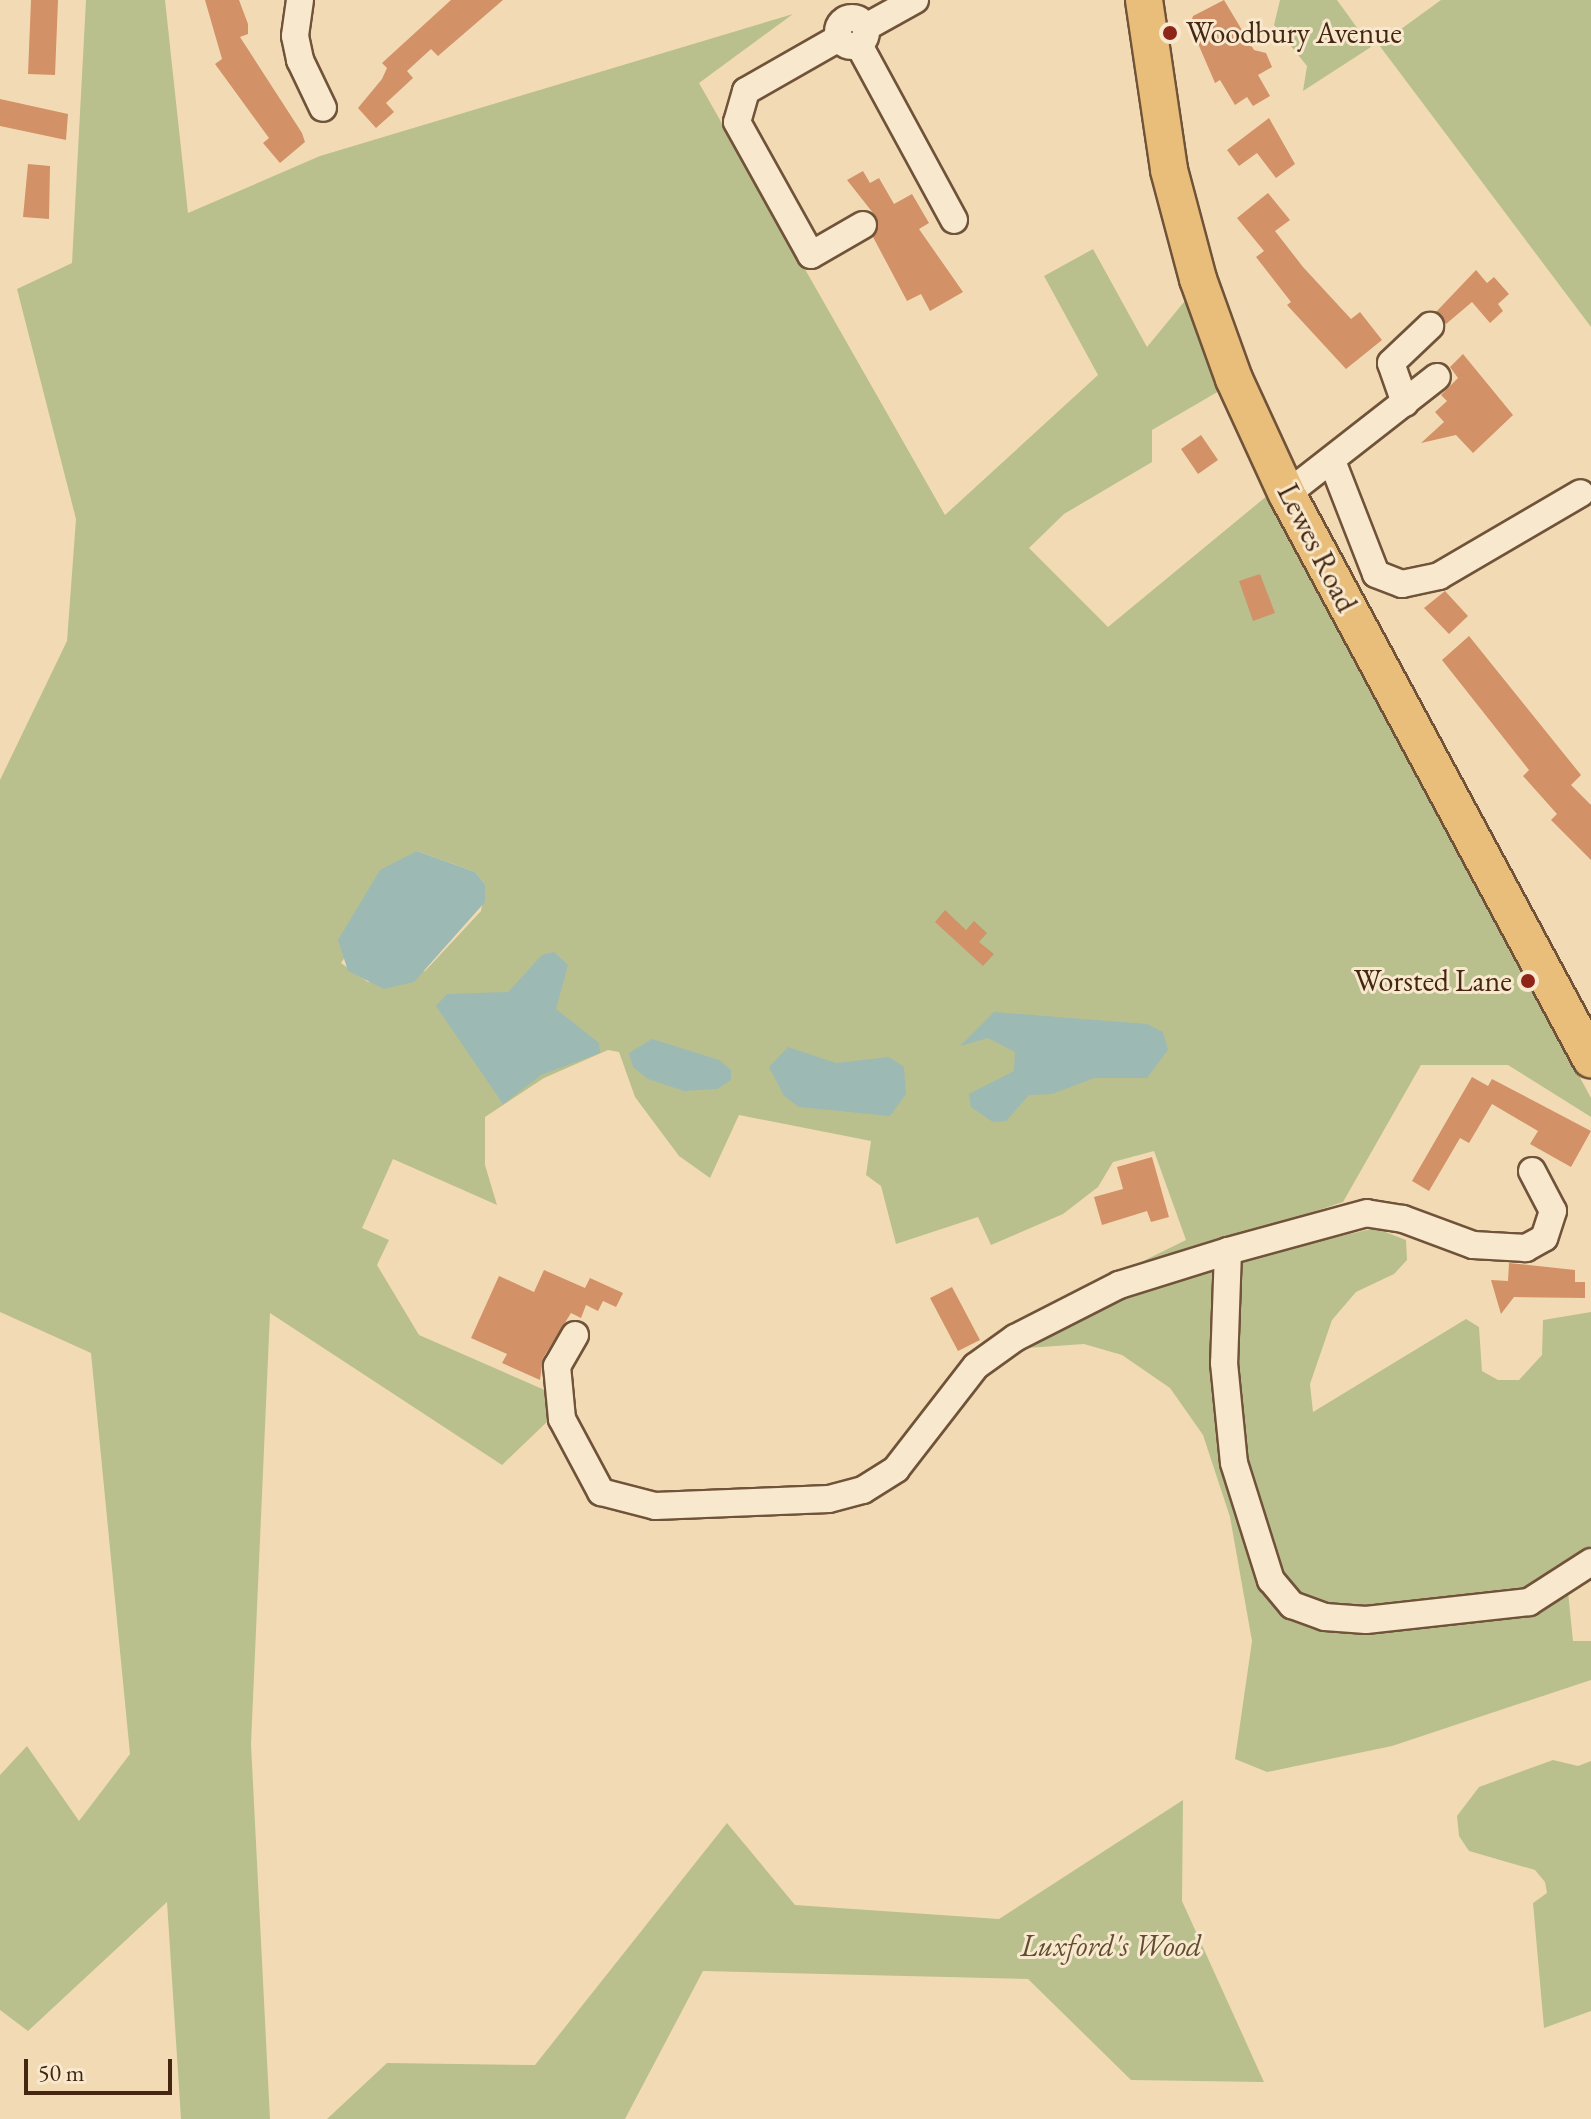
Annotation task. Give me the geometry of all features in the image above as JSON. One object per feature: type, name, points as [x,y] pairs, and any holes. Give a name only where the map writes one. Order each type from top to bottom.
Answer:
[{"type":"highway","name":"Lewes Road","points":[[1144,0],[1169,170],[1198,279],[1287,494],[1591,1059]]},
{"type":"street","points":[[300,0],[295,36],[325,94]]},
{"type":"street","points":[[863,225],[811,255],[737,122],[746,91],[855,37],[915,0]]},
{"type":"street","points":[[855,37],[954,220]]},
{"type":"street","points":[[1405,403],[1391,363],[1430,326]]},
{"type":"street","points":[[1287,494],[1437,377]]},
{"type":"street","points":[[1332,461],[1376,574],[1402,584],[1439,576],[1581,493]]},
{"type":"street","points":[[575,1335],[557,1366],[562,1419],[601,1492],[655,1506],[829,1499],[863,1490],[896,1469],[976,1366],[1015,1338],[1119,1285],[1367,1213],[1403,1219],[1473,1245],[1526,1248],[1544,1238],[1553,1211],[1532,1171]]},
{"type":"street","points":[[1228,1251],[1224,1363],[1234,1463],[1271,1580],[1292,1605],[1325,1617],[1366,1620],[1529,1602],[1591,1562]]},
{"type":"green space","points":[[86,0],[165,0],[188,213],[320,156],[793,14],[699,83],[945,515],[1098,375],[1044,276],[1093,249],[1147,347],[1193,291],[1226,387],[1152,430],[1152,462],[1064,514],[1029,548],[1108,627],[1268,495],[1591,1098],[1591,1117],[1508,1065],[1421,1065],[1343,1202],[1283,1222],[1291,1248],[1375,1228],[1406,1240],[1407,1260],[1394,1274],[1356,1292],[1332,1320],[1310,1384],[1313,1412],[1466,1319],[1479,1327],[1482,1371],[1498,1380],[1519,1380],[1542,1355],[1543,1320],[1591,1312],[1591,1546],[1565,1562],[1573,1641],[1591,1641],[1591,1680],[1392,1746],[1267,1772],[1235,1759],[1252,1641],[1230,1517],[1203,1435],[1170,1388],[1122,1355],[1084,1344],[1027,1348],[1021,1321],[1186,1240],[1154,1151],[1113,1162],[1098,1187],[1063,1214],[991,1245],[978,1217],[896,1244],[881,1186],[866,1175],[871,1141],[739,1115],[710,1178],[679,1156],[635,1097],[619,1052],[608,1050],[544,1078],[485,1117],[485,1165],[497,1205],[393,1159],[362,1228],[389,1240],[377,1265],[419,1335],[547,1391],[549,1420],[502,1465],[270,1313],[251,1744],[270,2119],[181,2119],[167,1902],[28,2031],[0,2010],[0,1775],[27,1746],[79,1821],[130,1754],[91,1353],[0,1312],[0,780],[67,641],[76,519],[17,289],[72,263]],"holes":[[[417,851],[475,872],[485,884],[481,911],[425,971],[368,982],[341,963]]]},
{"type":"green space","points":[[1280,0],[1337,0],[1371,47],[1303,91],[1307,66],[1274,25]]},
{"type":"green space","points":[[1441,0],[1591,0],[1591,327],[1379,45]]},
{"type":"green space","points":[[1553,1760],[1578,1766],[1591,1761],[1591,2011],[1544,2028],[1533,1903],[1547,1893],[1545,1882],[1535,1870],[1469,1851],[1459,1836],[1457,1816],[1479,1787]]},
{"type":"green space","name":"Luxford's Wood","points":[[1183,1800],[1182,1901],[1264,2082],[1131,2080],[1028,1979],[703,1971],[625,2119],[327,2119],[387,2063],[535,2065],[727,1823],[795,1905],[999,1919]]},
{"type":"water","points":[[417,851],[475,872],[485,884],[485,902],[414,982],[384,989],[348,971],[338,940],[380,870]]},
{"type":"water","points":[[554,952],[568,965],[556,1009],[599,1043],[600,1053],[541,1075],[503,1104],[436,1006],[447,994],[508,992],[542,955]]},
{"type":"water","points":[[994,1012],[1147,1024],[1163,1032],[1168,1050],[1147,1078],[1094,1078],[1052,1094],[1029,1095],[1006,1121],[993,1122],[971,1107],[969,1094],[1014,1071],[1015,1052],[988,1038],[960,1046]]},
{"type":"water","points":[[652,1039],[719,1060],[731,1070],[731,1080],[717,1089],[684,1091],[648,1079],[633,1067],[629,1053]]},
{"type":"water","points":[[788,1047],[836,1063],[889,1057],[904,1067],[906,1094],[890,1116],[799,1107],[784,1096],[769,1067]]},
{"type":"building","points":[[31,0],[58,0],[55,75],[28,74]]},
{"type":"building","points":[[205,0],[239,0],[248,24],[248,34],[240,37],[302,133],[305,142],[280,163],[263,143],[269,138],[215,64],[222,59]]},
{"type":"building","points":[[451,0],[503,0],[438,56],[431,49],[407,71],[413,78],[386,103],[394,112],[376,128],[358,108],[382,79],[387,68],[382,63]]},
{"type":"building","points":[[1224,0],[1254,50],[1266,53],[1272,67],[1258,75],[1270,96],[1253,106],[1247,97],[1235,105],[1220,80],[1215,83],[1190,25],[1193,16]]},
{"type":"building","points":[[0,99],[68,114],[66,140],[0,126]]},
{"type":"building","points":[[1269,118],[1295,164],[1276,178],[1257,153],[1239,166],[1227,150]]},
{"type":"building","points":[[28,164],[50,166],[49,219],[23,217]]},
{"type":"building","points":[[863,171],[870,183],[879,178],[894,204],[912,194],[929,223],[919,229],[963,292],[930,311],[921,294],[907,301],[873,237],[877,218],[847,180]]},
{"type":"building","points":[[1268,193],[1290,220],[1275,231],[1351,319],[1360,312],[1382,340],[1346,369],[1287,305],[1291,302],[1256,257],[1264,251],[1237,218]]},
{"type":"building","points":[[1476,270],[1487,283],[1494,277],[1509,294],[1498,304],[1503,311],[1490,323],[1472,302],[1446,324],[1436,312]]},
{"type":"building","points":[[1463,354],[1513,415],[1473,453],[1456,435],[1421,443],[1444,422],[1435,412],[1447,401],[1441,395],[1458,378],[1450,367]]},
{"type":"building","points":[[1201,435],[1218,460],[1198,474],[1181,449]]},
{"type":"building","points":[[1260,574],[1275,613],[1253,621],[1239,581]]},
{"type":"building","points":[[1445,591],[1468,616],[1449,634],[1424,608]]},
{"type":"building","points":[[1469,636],[1581,775],[1571,785],[1591,805],[1591,860],[1551,820],[1557,814],[1523,776],[1529,770],[1442,660]]},
{"type":"building","points":[[945,910],[966,930],[974,921],[987,933],[979,942],[994,954],[983,966],[935,922]]},
{"type":"building","points":[[1472,1077],[1488,1086],[1492,1079],[1591,1131],[1571,1167],[1530,1144],[1538,1131],[1492,1104],[1469,1143],[1460,1138],[1429,1191],[1412,1181]]},
{"type":"building","points":[[1152,1157],[1169,1217],[1151,1222],[1147,1211],[1102,1225],[1094,1197],[1123,1189],[1117,1167]]},
{"type":"building","points":[[1509,1263],[1575,1270],[1575,1282],[1585,1282],[1585,1298],[1514,1297],[1501,1314],[1491,1280],[1508,1281]]},
{"type":"building","points":[[544,1270],[585,1288],[590,1278],[623,1293],[616,1307],[603,1301],[598,1311],[586,1305],[581,1318],[571,1313],[543,1358],[540,1380],[502,1363],[507,1354],[471,1338],[499,1276],[534,1292]]},
{"type":"building","points":[[952,1287],[980,1340],[958,1351],[930,1298]]},
{"type":"place","name":"Woodbury Avenue","points":[[1170,33]]},
{"type":"place","name":"Worsted Lane","points":[[1528,981]]}]
